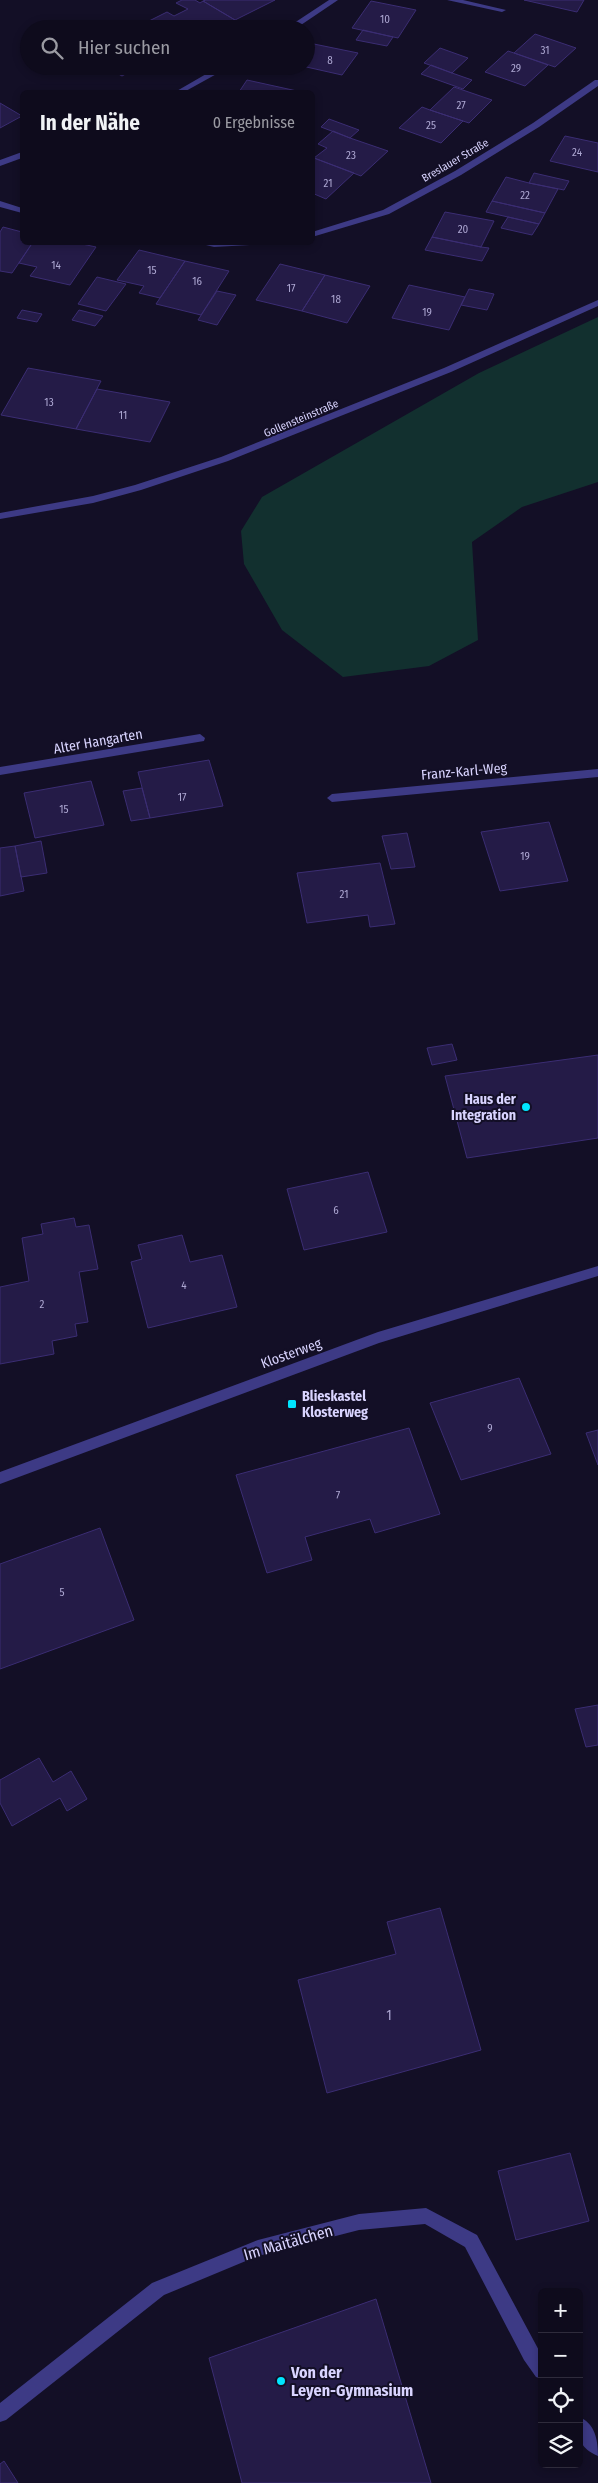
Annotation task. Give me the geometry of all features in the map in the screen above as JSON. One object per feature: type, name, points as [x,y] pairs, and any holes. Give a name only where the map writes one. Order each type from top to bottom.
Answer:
[{"type":"street","points":[[304,20],[334,0]]},
{"type":"street","points":[[451,0],[502,10]]},
{"type":"street","points":[[183,90],[210,75]]},
{"type":"street","name":"Breslauer Straße","points":[[315,234],[386,212],[458,173],[536,125],[598,82]]},
{"type":"street","points":[[0,163],[20,155]]},
{"type":"street","points":[[0,204],[20,210]]},
{"type":"street","name":"Gollensteinstraße","points":[[0,516],[95,500],[186,474],[263,446],[530,336],[598,303]]},
{"type":"street","name":"Alter Hangarten","points":[[0,771],[200,738]]},
{"type":"street","name":"Franz-Karl-Weg","points":[[332,798],[598,773]]},
{"type":"street","name":"Klosterweg","points":[[0,1478],[378,1338],[598,1272]]},
{"type":"street","name":"Im Maitälchen","points":[[0,2414],[158,2289],[258,2248],[359,2222],[426,2216],[471,2241],[530,2354],[538,2365]]},
{"type":"street","points":[[583,2430],[598,2447]]},
{"type":"green space","points":[[598,317],[598,482],[522,507],[472,542],[478,640],[429,666],[343,677],[282,630],[244,564],[241,531],[262,497],[479,373]]},
{"type":"building","points":[[182,0],[195,0],[200,3],[203,1],[235,20],[151,20],[167,12],[174,16],[188,9],[176,3]]},
{"type":"building","points":[[275,0],[235,20],[203,1]]},
{"type":"building","points":[[524,0],[584,0],[577,12]]},
{"type":"building","points":[[371,1],[416,10],[398,38],[352,28]]},
{"type":"building","points":[[363,30],[393,37],[387,46],[356,40]]},
{"type":"building","points":[[535,34],[576,48],[555,67],[514,53]]},
{"type":"building","points":[[315,44],[358,53],[342,75],[315,69]]},
{"type":"building","points":[[440,48],[468,58],[452,73],[424,63]]},
{"type":"building","points":[[508,51],[548,65],[525,86],[485,72]]},
{"type":"building","points":[[431,65],[472,80],[463,89],[421,74]]},
{"type":"building","points":[[247,80],[292,90],[240,90]]},
{"type":"building","points":[[454,87],[492,100],[469,123],[430,110]]},
{"type":"building","points":[[0,103],[20,115],[20,117],[0,128]]},
{"type":"building","points":[[422,107],[463,121],[441,143],[399,128]]},
{"type":"building","points":[[329,119],[359,130],[350,138],[321,127]]},
{"type":"building","points":[[333,131],[388,151],[361,176],[315,158],[327,148],[318,144]]},
{"type":"building","points":[[565,136],[598,143],[598,172],[550,161]]},
{"type":"building","points":[[315,158],[354,173],[326,199],[315,194]]},
{"type":"building","points":[[534,173],[569,181],[564,190],[529,183]]},
{"type":"building","points":[[506,177],[558,189],[545,213],[492,201]]},
{"type":"building","points":[[492,201],[545,213],[539,224],[486,212]]},
{"type":"building","points":[[445,212],[494,221],[481,247],[432,237]]},
{"type":"building","points":[[508,217],[539,224],[532,235],[501,228]]},
{"type":"building","points":[[3,227],[20,231],[20,245],[31,245],[12,273],[0,271],[0,232]]},
{"type":"building","points":[[432,237],[489,248],[482,261],[425,250]]},
{"type":"building","points":[[31,245],[87,245],[96,247],[70,285],[30,276],[37,267],[19,263]]},
{"type":"building","points":[[139,250],[185,261],[160,298],[139,293],[144,286],[117,280]]},
{"type":"building","points":[[185,261],[229,271],[201,315],[156,304]]},
{"type":"building","points":[[280,264],[325,275],[302,311],[256,300]]},
{"type":"building","points":[[325,275],[370,286],[347,323],[302,311]]},
{"type":"building","points":[[97,277],[126,284],[106,311],[78,304]]},
{"type":"building","points":[[409,285],[465,297],[449,330],[392,318]]},
{"type":"building","points":[[469,289],[494,294],[487,310],[461,305]]},
{"type":"building","points":[[217,291],[236,295],[217,325],[198,320]]},
{"type":"building","points":[[22,310],[42,314],[37,322],[17,318]]},
{"type":"building","points":[[79,310],[103,316],[95,326],[72,320]]},
{"type":"building","points":[[28,368],[101,381],[76,429],[1,415]]},
{"type":"building","points":[[97,389],[170,402],[150,442],[76,429]]},
{"type":"building","points":[[209,760],[223,806],[150,818],[138,772]]},
{"type":"building","points":[[91,781],[104,825],[35,838],[24,793]]},
{"type":"building","points":[[142,788],[150,818],[131,821],[123,791]]},
{"type":"building","points":[[549,822],[568,881],[500,891],[481,832]]},
{"type":"building","points":[[407,833],[415,867],[391,869],[382,836]]},
{"type":"building","points":[[41,841],[47,873],[21,877],[15,846]]},
{"type":"building","points":[[15,846],[24,891],[0,896],[0,848]]},
{"type":"building","points":[[380,863],[395,924],[370,927],[368,915],[307,923],[297,873]]},
{"type":"building","points":[[452,1044],[457,1060],[432,1065],[427,1048]]},
{"type":"building","name":"Haus der Integration","points":[[598,1055],[598,1138],[467,1158],[445,1076]]},
{"type":"building","points":[[368,1172],[387,1232],[304,1250],[287,1189]]},
{"type":"building","points":[[74,1218],[76,1227],[89,1225],[98,1269],[79,1272],[88,1322],[75,1324],[77,1336],[52,1341],[54,1354],[0,1364],[0,1287],[29,1281],[22,1238],[43,1234],[41,1224]]},
{"type":"building","points":[[182,1235],[190,1262],[222,1255],[237,1307],[148,1328],[131,1262],[142,1259],[138,1245]]},
{"type":"building","points":[[519,1378],[551,1454],[461,1480],[430,1403]]},
{"type":"building","points":[[409,1428],[440,1514],[375,1533],[370,1519],[305,1537],[312,1560],[267,1573],[236,1475]]},
{"type":"building","points":[[598,1430],[598,1465],[586,1433]]},
{"type":"building","points":[[100,1528],[134,1620],[0,1669],[0,1564]]},
{"type":"building","points":[[598,1705],[598,1745],[586,1747],[575,1709]]},
{"type":"building","points":[[39,1758],[53,1782],[71,1771],[87,1799],[67,1811],[60,1798],[12,1826],[0,1803],[0,1780]]},
{"type":"building","points":[[440,1908],[481,2050],[327,2093],[298,1980],[396,1954],[387,1922]]},
{"type":"building","points":[[570,2153],[589,2221],[516,2240],[498,2171]]},
{"type":"building","points":[[376,2299],[431,2483],[242,2483],[209,2358]]},
{"type":"building","points":[[4,2461],[18,2483],[0,2483],[0,2464]]},
{"type":"place","name":"Haus der Integration","points":[[526,1107]]},
{"type":"place","name":"Blieskastel Klosterweg","points":[[292,1404]]},
{"type":"place","name":"Von der Leyen-Gymnasium","points":[[281,2381]]}]
